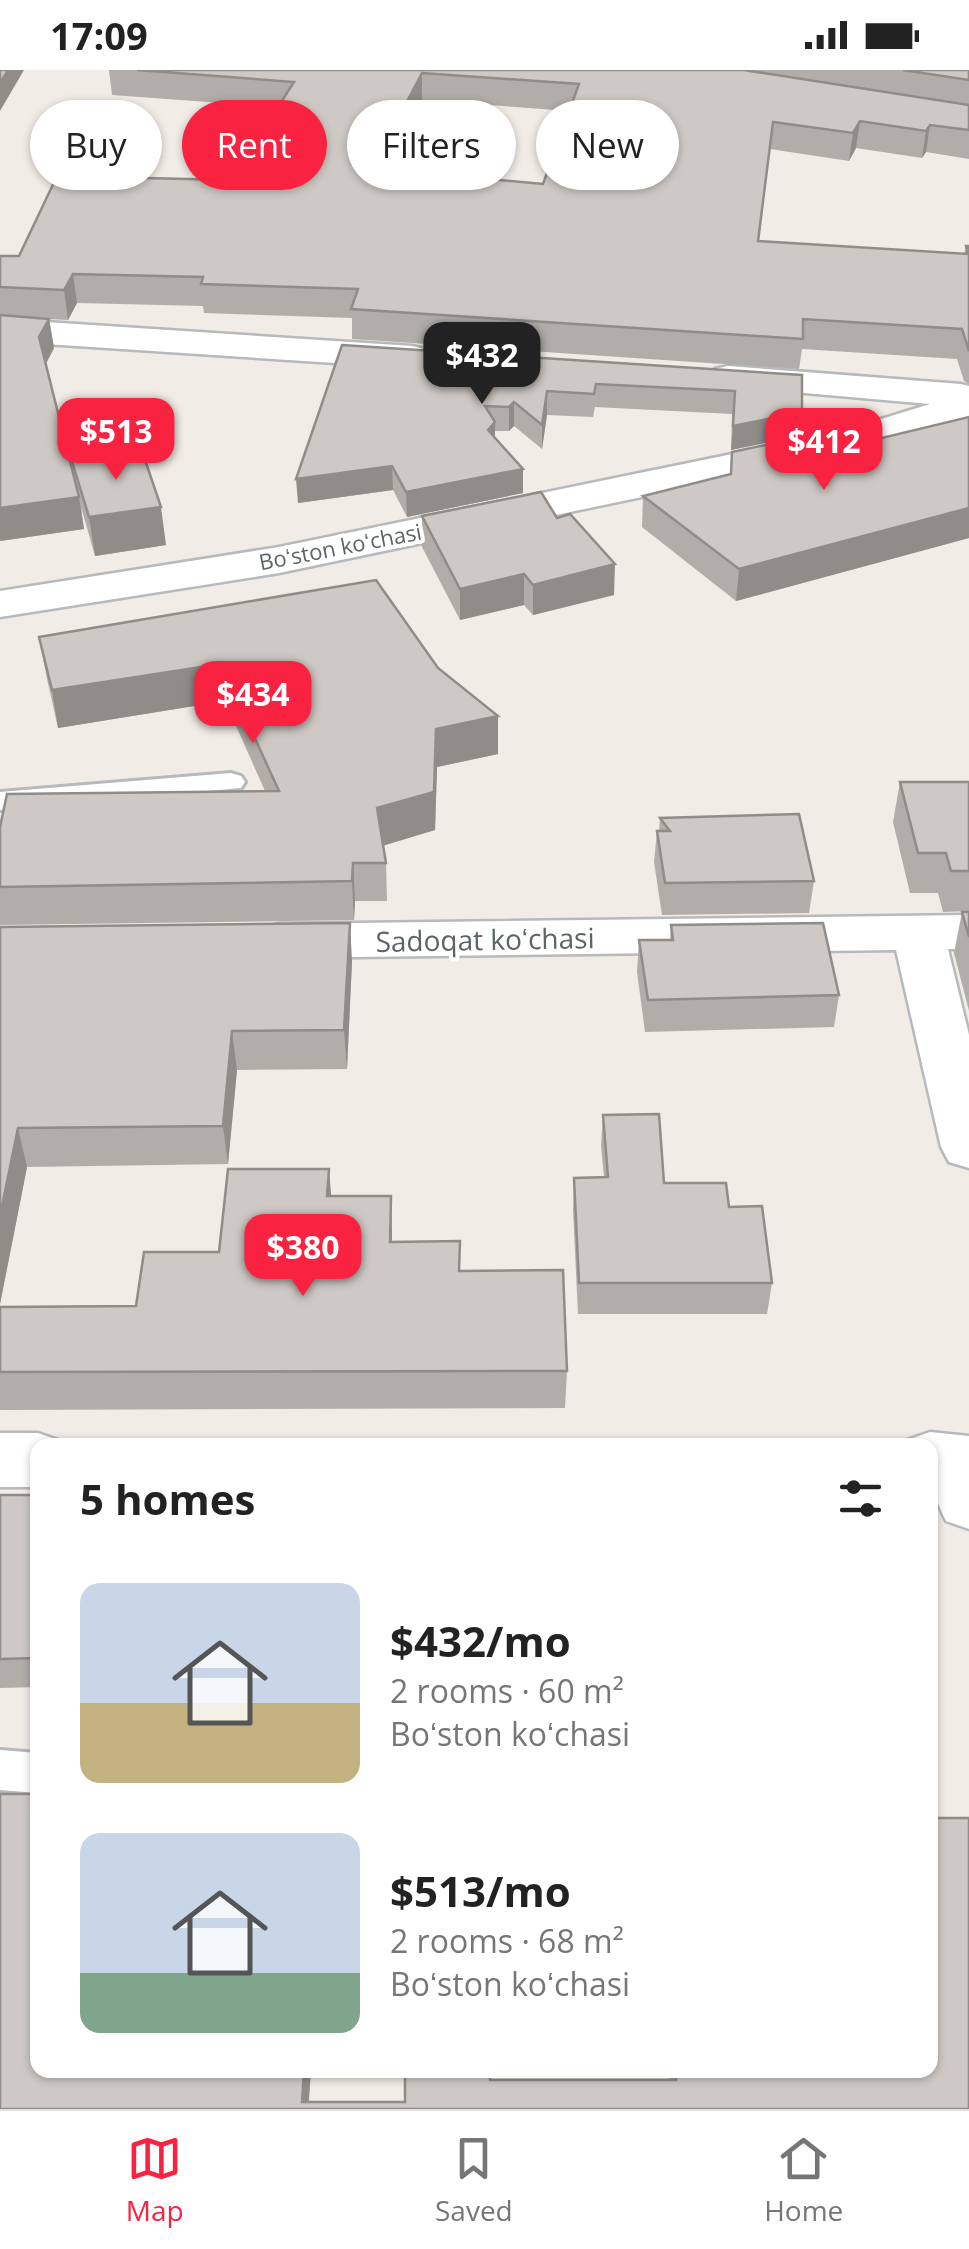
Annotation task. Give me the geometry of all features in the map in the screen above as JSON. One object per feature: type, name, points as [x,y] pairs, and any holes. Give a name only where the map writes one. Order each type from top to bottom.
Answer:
[{"type":"street","points":[[0,330],[443,359]]},
{"type":"street","points":[[692,375],[969,395]]},
{"type":"street","name":"Boʻston koʻchasi","points":[[0,604],[279,560],[847,442],[969,404]]},
{"type":"street","points":[[944,933],[969,1147]]},
{"type":"street","name":"Sadoqat koʻchasi","points":[[240,942],[944,933]]},
{"type":"street","points":[[0,1460],[30,1460]]},
{"type":"lane","points":[[0,801],[231,782]]},
{"type":"lane","points":[[0,1770],[30,1772]]},
{"type":"building","points":[[137,70],[744,70],[969,105],[969,130],[930,125],[926,131],[860,121],[853,133],[773,122],[758,241],[968,254],[969,246],[969,351],[962,329],[803,319],[803,339],[351,309],[358,289],[201,284],[203,277],[73,274],[64,290],[0,287],[0,256],[19,256],[50,190],[162,190],[162,178],[182,179],[182,190],[327,190],[327,100],[282,100],[294,82]]},
{"type":"building","points":[[903,70],[969,70],[969,80]]},
{"type":"building","points":[[0,315],[49,319],[39,337],[79,497],[0,508]]},
{"type":"building","points":[[342,345],[802,375],[802,412],[733,426],[735,391],[596,384],[594,394],[547,391],[542,425],[514,402],[509,407],[485,406],[495,422],[488,430],[523,469],[406,492],[392,466],[296,479]]},
{"type":"building","points":[[969,417],[969,508],[739,569],[643,496],[731,474],[732,452],[803,437],[803,457]]},
{"type":"building","points":[[141,448],[161,507],[89,517],[71,458]]},
{"type":"building","points":[[541,492],[557,518],[570,514],[615,564],[533,585],[524,574],[460,589],[422,516]]},
{"type":"building","points":[[376,580],[438,668],[498,716],[436,729],[434,792],[377,808],[386,863],[353,863],[352,881],[0,887],[0,827],[7,794],[279,791],[221,664],[52,690],[39,637]]},
{"type":"building","points":[[900,782],[969,782],[969,871],[951,871],[946,853],[918,853]]},
{"type":"building","points":[[799,814],[814,881],[665,883],[657,831],[670,831],[660,818]]},
{"type":"building","points":[[962,912],[969,912],[969,937]]},
{"type":"building","points":[[350,923],[344,1030],[232,1031],[223,1126],[18,1128],[0,1216],[0,927]]},
{"type":"building","points":[[823,923],[839,995],[648,1000],[639,940],[673,940],[671,925]]},
{"type":"building","points":[[659,1114],[664,1183],[726,1183],[729,1207],[762,1206],[772,1283],[579,1283],[574,1178],[608,1177],[603,1115]]},
{"type":"building","points":[[228,1169],[329,1169],[327,1196],[391,1196],[390,1242],[460,1241],[459,1271],[563,1270],[567,1371],[0,1372],[0,1307],[136,1306],[144,1252],[219,1252]]},
{"type":"building","points":[[0,1495],[30,1495],[30,1658],[0,1659]]},
{"type":"building","points":[[0,1794],[30,1794],[30,2078],[304,2078],[302,2102],[405,2102],[405,2078],[938,2078],[938,1818],[969,1818],[969,2109],[0,2109]]}]
